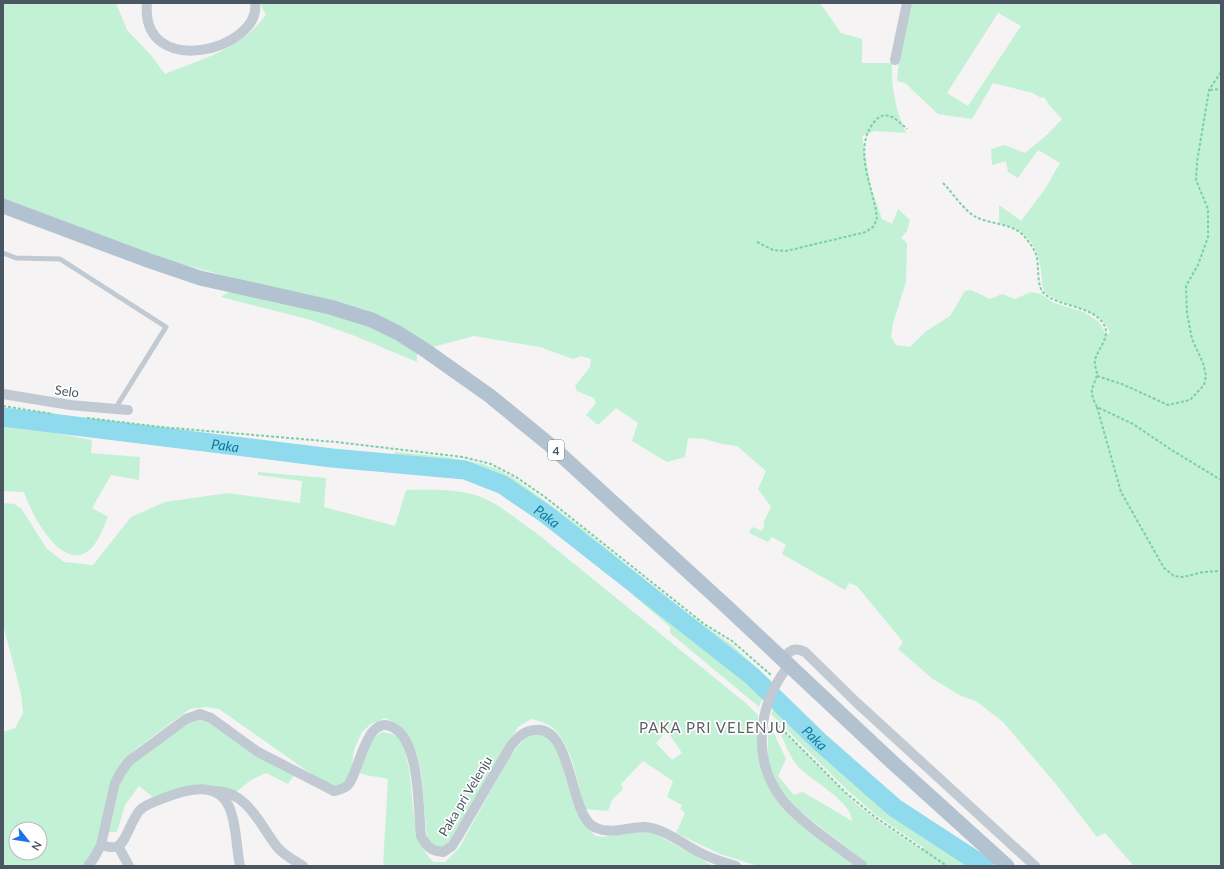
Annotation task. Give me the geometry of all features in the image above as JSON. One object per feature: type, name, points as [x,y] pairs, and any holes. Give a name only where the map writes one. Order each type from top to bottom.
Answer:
[{"type":"main road","name":"4","points":[[3,206],[24,216],[193,275],[330,307],[372,320],[398,333],[456,371],[517,417],[1007,866]]},
{"type":"street","points":[[147,3],[148,22],[152,33],[158,40],[169,47],[183,51],[213,48],[230,41],[241,33],[252,19],[255,3]]},
{"type":"street","points":[[895,60],[907,3]]},
{"type":"street","name":"Selo","points":[[3,394],[70,405],[128,410]]},
{"type":"street","points":[[864,866],[795,812],[778,793],[770,781],[764,765],[761,733],[765,712],[785,662],[793,649],[799,649],[804,652],[856,702],[1035,866]]},
{"type":"street","name":"Paka pri Velenju","points":[[88,866],[101,844],[116,783],[121,772],[129,761],[186,719],[200,714],[211,718],[258,752],[334,791],[341,790],[348,785],[355,774],[369,734],[376,728],[386,726],[396,730],[404,739],[412,754],[421,836],[426,846],[433,851],[443,852],[452,846],[514,741],[519,736],[530,731],[540,730],[550,735],[560,745],[565,756],[575,797],[582,813],[590,824],[601,830],[644,827],[659,830],[706,856],[736,866]]},
{"type":"street","points":[[101,844],[111,848],[118,846],[124,840],[131,821],[141,809],[179,792],[198,788],[227,792],[239,798],[250,808],[279,849],[303,866]]},
{"type":"street","points":[[213,791],[223,797],[230,808],[234,822],[240,866]]},
{"type":"street","points":[[118,846],[130,866]]},
{"type":"lane","points":[[3,253],[16,258],[60,259],[166,327],[115,409]]},
{"type":"path","points":[[1097,376],[1122,384],[1168,405],[1190,400],[1204,385],[1206,376],[1203,363],[1192,339],[1187,313],[1186,286],[1198,265],[1208,237],[1208,210],[1196,180],[1197,162],[1209,90],[1221,72]]},
{"type":"path","points":[[1209,90],[1221,89]]},
{"type":"path","points":[[757,242],[773,250],[786,251],[866,232],[874,226],[877,218],[864,160],[864,139],[879,116],[886,114],[892,116],[907,129]]},
{"type":"path","points":[[943,183],[959,199],[965,209],[975,216],[1022,234],[1032,246],[1037,256],[1040,283],[1043,293],[1066,306],[1091,314],[1103,323],[1106,332],[1104,342],[1095,361],[1097,376],[1092,392],[1121,492],[1164,568],[1174,576],[1183,578],[1203,572],[1221,571]]},
{"type":"path","points":[[3,406],[58,414]]},
{"type":"path","points":[[1097,407],[1133,424],[1176,453],[1221,480]]},
{"type":"path","points":[[82,417],[161,427],[336,442],[463,457],[491,464],[516,477],[533,489],[704,624],[732,641],[778,681]]},
{"type":"path","points":[[781,728],[846,793],[875,817],[948,866]]},
{"type":"green space","points":[[3,3],[116,3],[127,30],[150,54],[165,74],[220,52],[245,37],[266,15],[260,3],[820,3],[841,33],[862,39],[862,63],[892,63],[892,81],[895,99],[899,116],[906,133],[875,131],[862,136],[871,188],[882,219],[892,224],[898,209],[910,220],[907,231],[901,238],[907,243],[906,282],[893,323],[891,337],[896,345],[910,347],[925,332],[950,316],[965,291],[971,290],[990,299],[1002,294],[1015,299],[1031,292],[1041,294],[1054,303],[1084,312],[1099,322],[1106,334],[1110,333],[1107,326],[1098,317],[1088,311],[1062,302],[1045,293],[1037,253],[1033,245],[1024,234],[1009,226],[999,223],[999,205],[1021,221],[1045,189],[1060,163],[1038,150],[1018,178],[1008,172],[1006,161],[992,165],[991,149],[1005,145],[1025,153],[1048,134],[1062,119],[1044,97],[1041,98],[1033,93],[993,83],[972,119],[938,114],[905,83],[897,81],[899,58],[910,3],[1221,3],[1221,866],[1134,866],[1105,833],[1097,837],[1055,783],[1003,722],[976,701],[961,696],[933,679],[898,649],[903,642],[857,586],[849,583],[845,590],[782,554],[786,545],[772,537],[768,542],[749,533],[752,527],[762,531],[764,521],[771,507],[758,489],[766,471],[737,446],[704,439],[688,438],[685,457],[667,462],[632,441],[638,423],[616,408],[598,425],[586,415],[596,403],[594,398],[577,391],[575,386],[590,367],[591,359],[581,356],[573,359],[540,347],[474,336],[433,347],[382,317],[364,309],[259,285],[171,261],[3,198]],"holes":[[[998,13],[1021,26],[968,106],[947,93]]]},
{"type":"green space","points":[[233,292],[305,307],[370,326],[417,353],[417,362],[355,336],[311,320],[221,297],[227,293]]},
{"type":"green space","points":[[3,423],[92,440],[91,453],[140,457],[139,480],[111,475],[92,508],[108,517],[96,542],[85,553],[75,555],[65,552],[55,545],[32,512],[24,492],[3,491]]},
{"type":"green space","points":[[395,452],[446,457],[483,464],[499,470],[515,479],[574,522],[689,615],[731,644],[771,681],[768,687],[581,535],[511,484],[476,470],[420,460],[392,457]]},
{"type":"green space","points":[[258,472],[326,478],[324,507],[395,526],[406,490],[455,491],[483,498],[503,509],[535,532],[748,705],[758,715],[760,763],[764,778],[770,790],[791,813],[857,866],[758,866],[720,854],[676,833],[685,813],[680,809],[682,805],[667,797],[673,781],[643,761],[621,784],[623,789],[612,800],[608,811],[585,809],[574,766],[560,736],[549,725],[531,719],[518,727],[447,845],[440,851],[430,847],[426,830],[418,757],[411,741],[401,728],[385,718],[371,724],[362,732],[354,750],[351,772],[342,786],[330,787],[219,709],[206,707],[190,709],[137,748],[121,763],[100,840],[84,866],[3,866],[3,732],[15,728],[23,713],[21,694],[3,624],[3,503],[14,504],[21,508],[47,549],[64,562],[93,565],[131,517],[165,502],[228,493],[300,503],[302,481],[258,475]],"holes":[[[667,731],[682,753],[672,760],[656,743]]]},
{"type":"green space","points":[[634,588],[764,694],[759,707],[670,633],[670,627],[633,595]]},
{"type":"green space","points":[[775,705],[806,738],[863,790],[975,866],[871,866],[788,802],[778,788],[768,760],[768,727],[771,727],[786,759],[778,776],[794,795],[803,792],[852,821],[850,813],[837,797],[796,764],[780,733],[783,731],[856,804],[882,824],[920,849],[924,848],[876,815],[846,789],[771,714]]},
{"type":"green space","points":[[201,719],[214,723],[295,774],[288,784],[266,773],[251,780],[236,792],[224,788],[204,785],[175,790],[154,798],[139,786],[125,805],[117,832],[109,832],[121,780],[126,769],[187,722]]},
{"type":"green space","points":[[382,732],[396,736],[404,744],[410,773],[416,827],[419,839],[433,862],[445,862],[459,848],[510,756],[525,738],[538,734],[548,737],[560,755],[567,784],[579,815],[595,836],[605,837],[618,832],[652,832],[713,866],[383,866],[388,779],[360,773],[364,755],[369,744]]},
{"type":"waterway","name":"Paka","points":[[3,417],[332,458],[465,470],[503,485],[547,515],[752,676],[821,743],[895,808],[984,866]]},
{"type":"district","name":"PAKA PRI VELENJU","points":[[713,727]]}]
